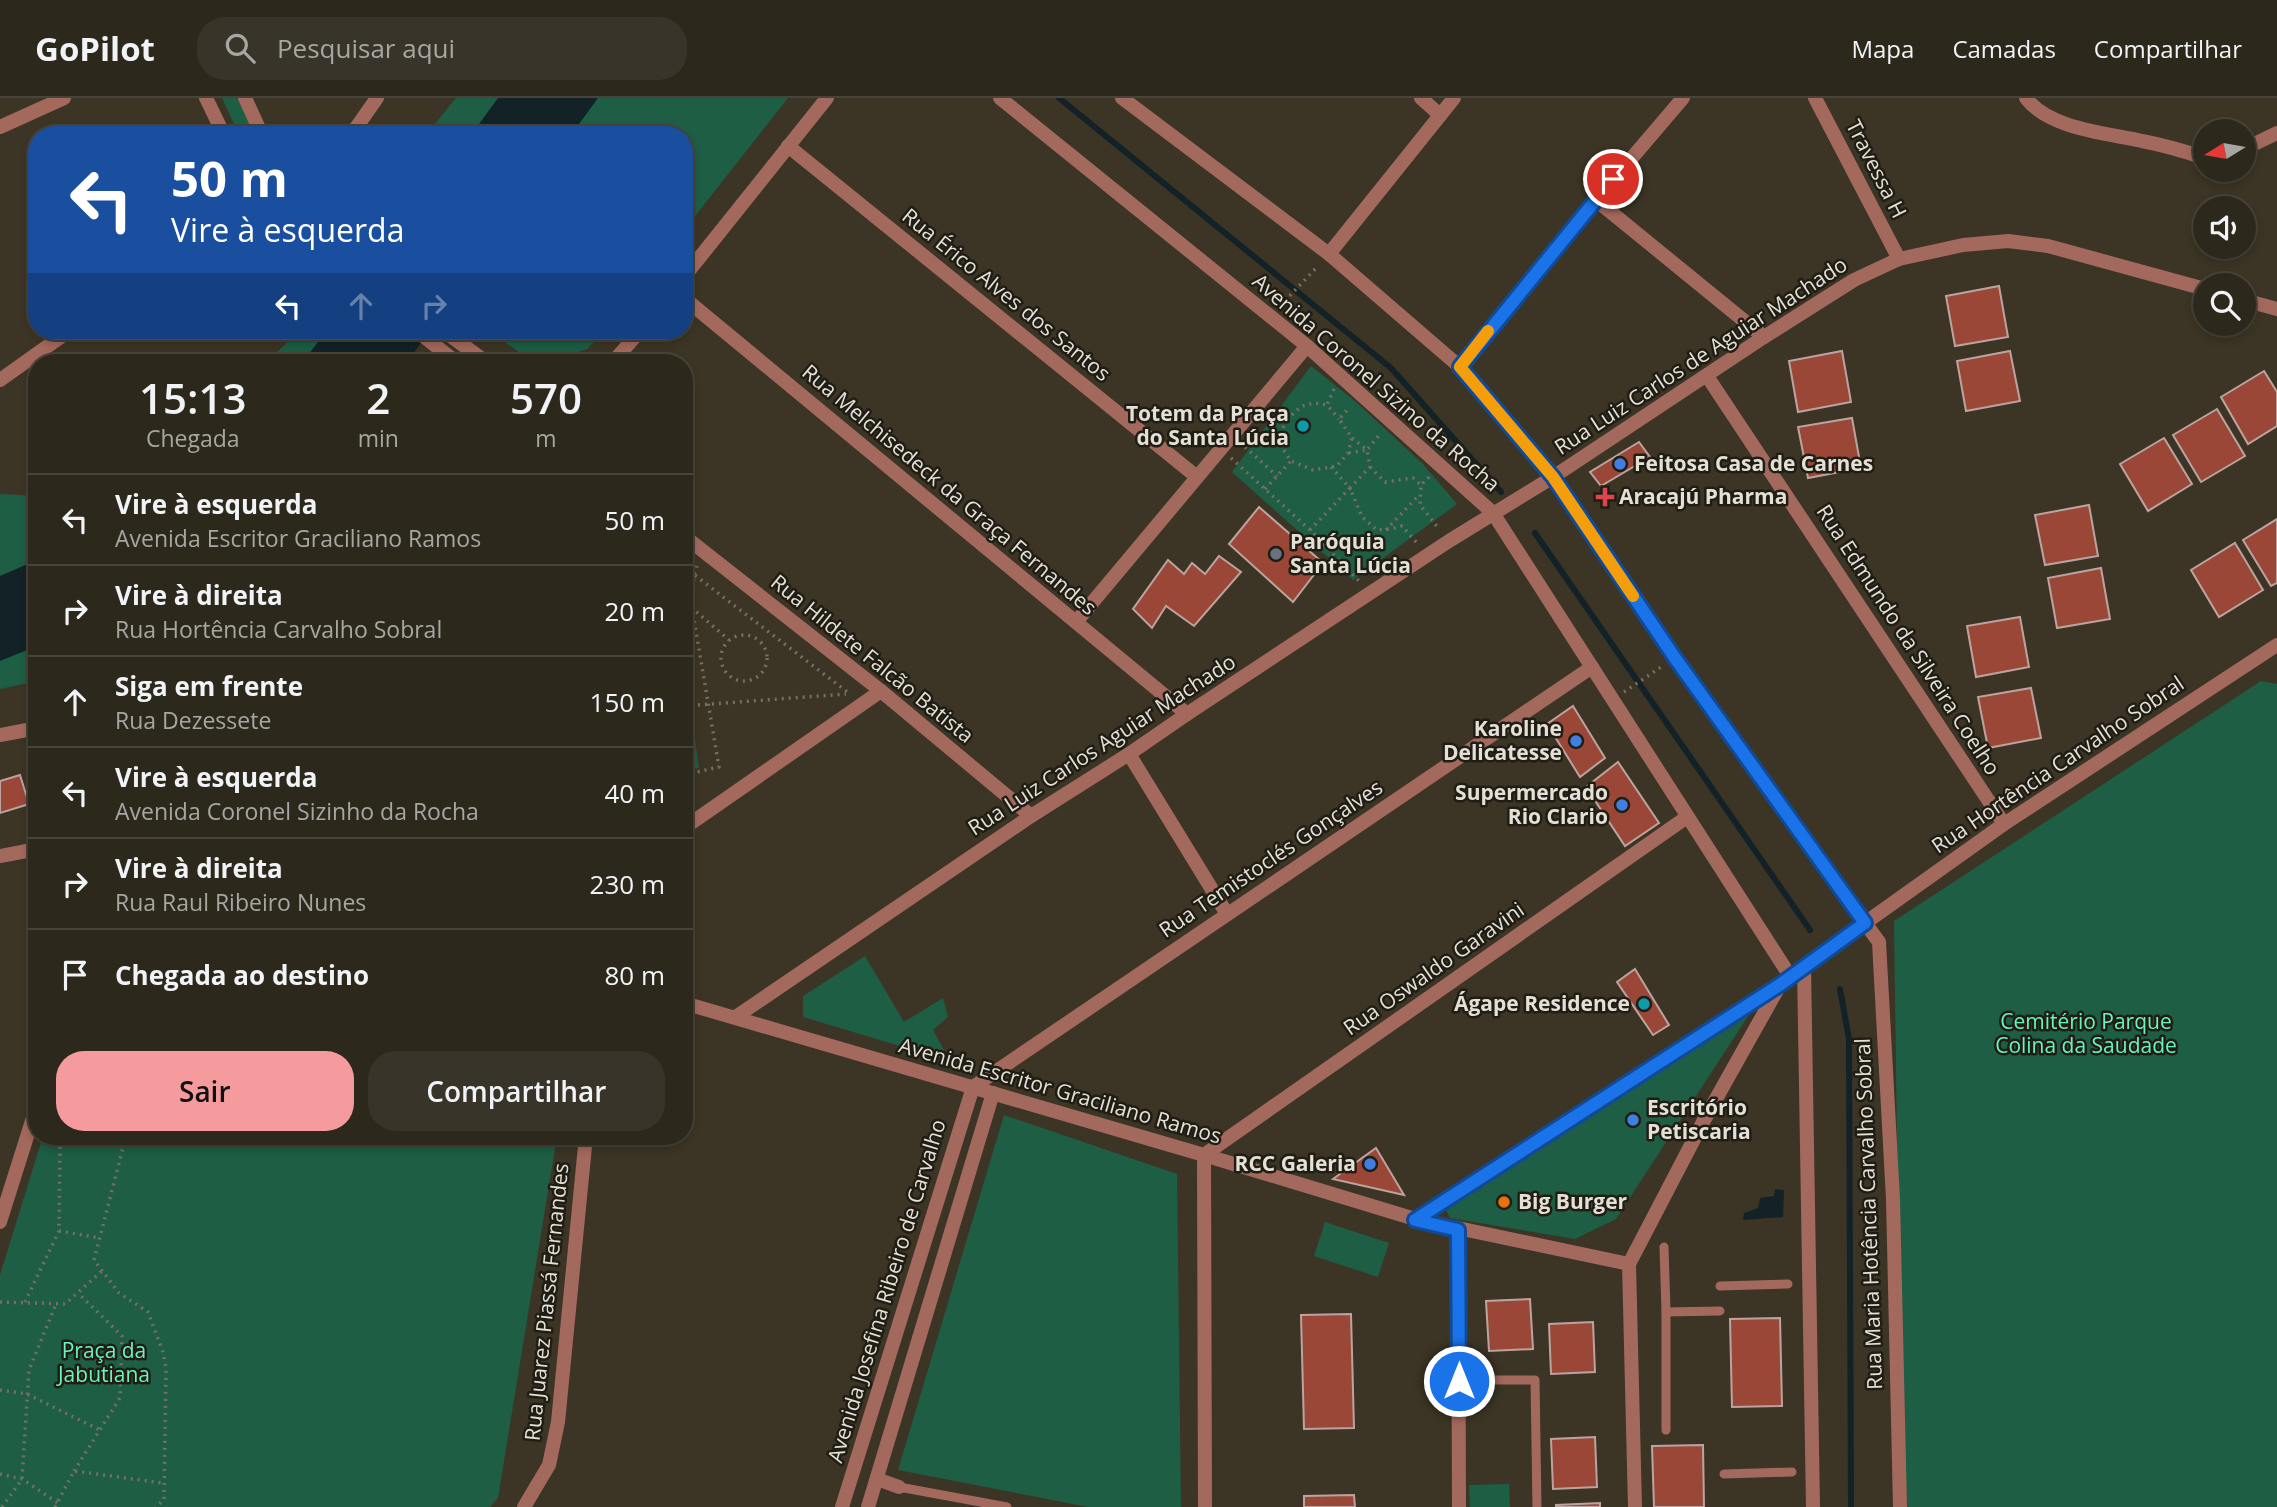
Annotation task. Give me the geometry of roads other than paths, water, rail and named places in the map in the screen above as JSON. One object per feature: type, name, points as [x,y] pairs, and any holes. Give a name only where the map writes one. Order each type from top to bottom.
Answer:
[{"type":"street","points":[[1,123],[64,98]]},
{"type":"street","points":[[206,98],[220,126]]},
{"type":"street","points":[[245,98],[258,126]]},
{"type":"street","points":[[357,126],[377,98]]},
{"type":"street","points":[[693,266],[827,98]]},
{"type":"street","name":"Avenida Coronel Sizino da Rocha","points":[[1000,98],[1307,346],[1493,513],[1614,699],[1785,980]]},
{"type":"street","name":"Rua Maria Hotência Carvalho Sobral","points":[[1122,98],[1329,254],[1460,367],[1553,477],[1675,658],[1879,942],[1893,1199],[1899,1507]]},
{"type":"street","points":[[1421,98],[1440,115]]},
{"type":"street","points":[[1329,254],[1454,98]]},
{"type":"street","points":[[1460,367],[1595,200],[1683,98]]},
{"type":"street","name":"Travessa H","points":[[1815,98],[1899,259]]},
{"type":"street","points":[[2026,98],[2048,116],[2068,125],[2193,154]]},
{"type":"street","points":[[2256,144],[2277,134]]},
{"type":"street","name":"Rua Érico Alves dos Santos","points":[[788,146],[1198,477]]},
{"type":"street","points":[[1595,200],[1764,337]]},
{"type":"street","points":[[1899,259],[1963,245],[2008,241],[2048,246],[2193,286]]},
{"type":"street","name":"Rua Luiz Carlos de Aguiar Machado","points":[[1493,513],[1553,477],[1854,280],[1899,259]]},
{"type":"street","points":[[2256,303],[2277,309]]},
{"type":"street","name":"Rua Melchisedeck da Graça Fernandes","points":[[693,305],[1187,714]]},
{"type":"street","points":[[37,354],[56,340]]},
{"type":"street","points":[[428,340],[446,354]]},
{"type":"street","points":[[456,340],[475,354]]},
{"type":"street","points":[[620,354],[631,340]]},
{"type":"street","points":[[1076,622],[1307,346]]},
{"type":"street","points":[[0,380],[28,360]]},
{"type":"street","name":"Rua Edmundo da Silveira Coelho","points":[[1707,376],[2004,824]]},
{"type":"street","name":"Rua Luiz Carlos Aguiar Machado","points":[[737,1016],[1031,816],[1493,513]]},
{"type":"street","name":"Rua Hildete Falcão Batista","points":[[693,543],[881,691],[1031,816]]},
{"type":"street","name":"Rua Hortência Carvalho Sobral","points":[[1785,980],[2004,824],[2277,645]]},
{"type":"street","name":"Rua Temistoclés Gonçalves","points":[[973,1087],[1592,667]]},
{"type":"street","points":[[693,822],[881,691]]},
{"type":"street","points":[[0,735],[28,730]]},
{"type":"street","points":[[1129,754],[1227,914]]},
{"type":"street","name":"Rua Oswaldo Garavini","points":[[1204,1155],[1687,817]]},
{"type":"street","points":[[0,856],[28,851]]},
{"type":"street","points":[[1804,966],[1813,1507]]},
{"type":"street","points":[[1415,1220],[1785,980]]},
{"type":"street","points":[[1635,1507],[1629,1264],[1686,1153],[1785,980]]},
{"type":"street","name":"Avenida Escritor Graciliano Ramos","points":[[693,1005],[737,1016],[1415,1220],[1629,1264]]},
{"type":"street","name":"Avenida Josefina Ribeiro de Carvalho","points":[[842,1507],[973,1087]]},
{"type":"street","name":"Avenida Josefina Ribeiro de Carvalho","points":[[868,1507],[993,1093]]},
{"type":"street","points":[[0,1222],[28,1133]]},
{"type":"street","name":"Rua Juarez Piassá Fernandes","points":[[524,1507],[549,1465],[558,1422],[585,1145]]},
{"type":"street","points":[[1204,1155],[1205,1507]]},
{"type":"street","points":[[1458,1230],[1466,1380],[1459,1507]]},
{"type":"street","points":[[877,1479],[899,1488]]},
{"type":"lane","points":[[1664,1247],[1667,1312],[1666,1430]]},
{"type":"lane","points":[[1720,1286],[1788,1284]]},
{"type":"lane","points":[[1667,1312],[1720,1311]]},
{"type":"lane","points":[[1466,1380],[1535,1380],[1536,1507]]},
{"type":"lane","points":[[1724,1474],[1792,1472]]},
{"type":"lane","points":[[899,1488],[1007,1507]]},
{"type":"waterway","points":[[1059,98],[1391,368],[1501,492]]},
{"type":"waterway","points":[[1535,533],[1810,930]]},
{"type":"waterway","points":[[1840,989],[1849,1039],[1851,1507]]},
{"type":"place","name":"Totem da Praça do Santa Lúcia","points":[[1303,426]]},
{"type":"place","name":"Feitosa Casa de Carnes","points":[[1620,464]]},
{"type":"place","name":"Aracajú Pharma","points":[[1605,497]]},
{"type":"place","name":"Paróquia Santa Lúcia","points":[[1276,554]]},
{"type":"place","name":"Karoline Delicatesse","points":[[1576,741]]},
{"type":"place","name":"Supermercado Rio Clario","points":[[1622,805]]},
{"type":"place","name":"Ágape Residence","points":[[1644,1004]]},
{"type":"place","name":"Escritório Petiscaria","points":[[1633,1120]]},
{"type":"place","name":"RCC Galeria","points":[[1370,1164]]},
{"type":"place","name":"Big Burger","points":[[1504,1202]]},
{"type":"park label","name":"Cemitério Parque Colina da Saudade","points":[[2086,1034]]},
{"type":"park label","name":"Praça da Jabutiana","points":[[104,1363]]}]
